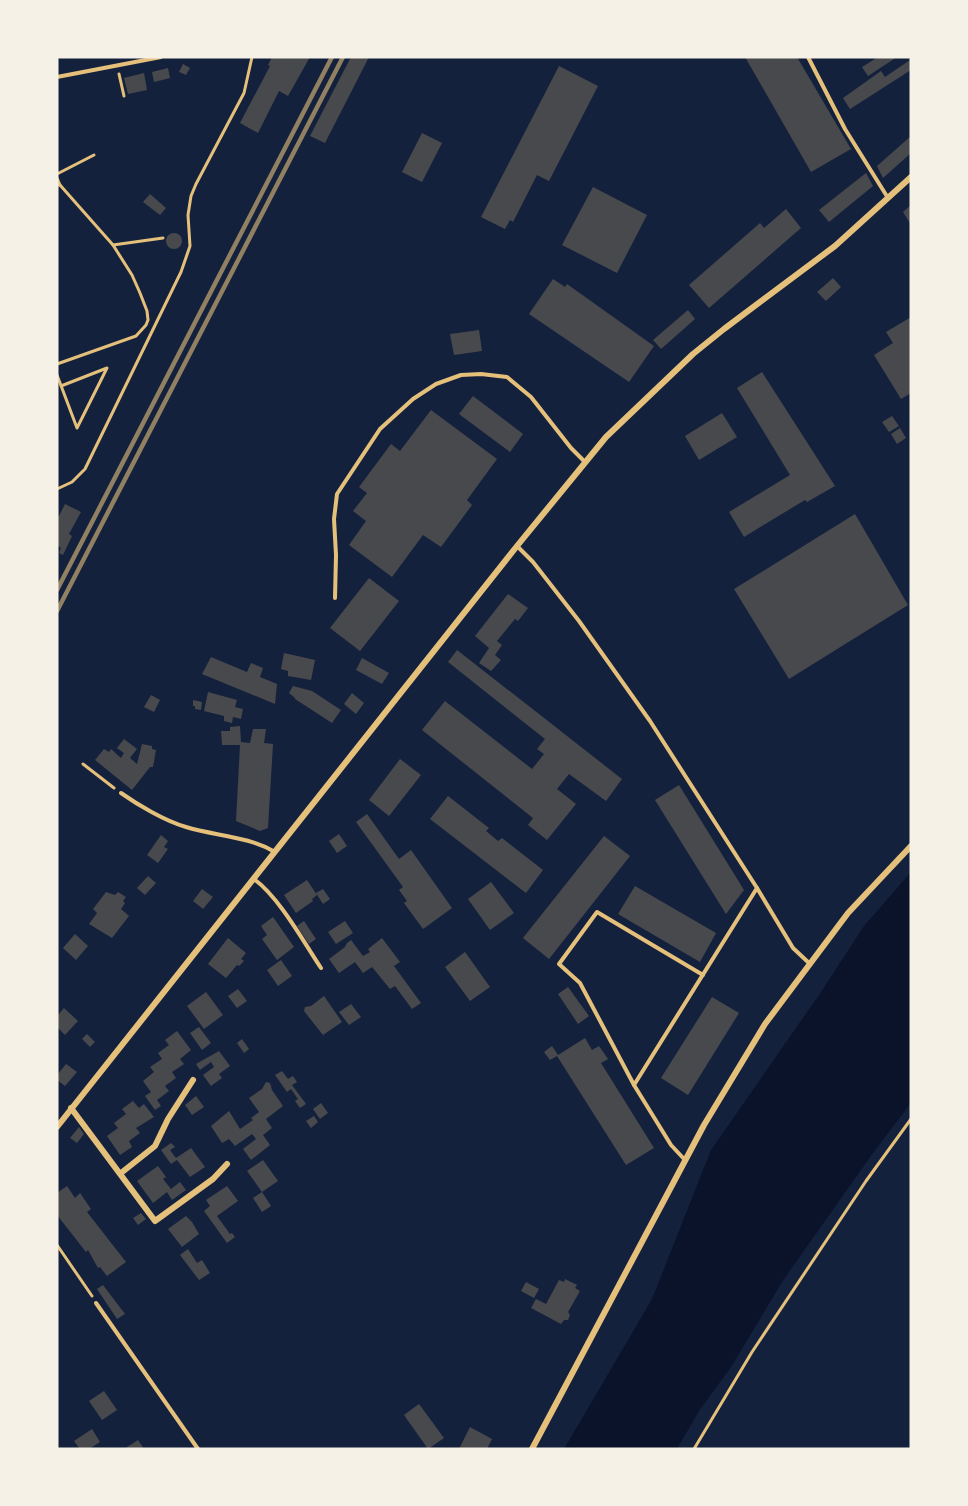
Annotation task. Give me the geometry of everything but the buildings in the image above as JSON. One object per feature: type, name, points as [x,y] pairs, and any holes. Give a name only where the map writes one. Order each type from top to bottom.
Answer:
[{"type":"street","points":[[57,1127],[606,437],[693,354],[835,246],[911,177]]},
{"type":"street","points":[[532,1449],[685,1160],[765,1024],[848,912],[911,846]]},
{"type":"street","points":[[121,1173],[155,1146],[168,1119],[193,1080]]},
{"type":"street","points":[[71,1108],[155,1221],[213,1179],[227,1164]]},
{"type":"lane","points":[[57,77],[161,57]]},
{"type":"lane","points":[[808,57],[845,129],[888,198]]},
{"type":"lane","points":[[335,598],[334,519],[337,494],[380,429],[413,399],[436,384],[461,375],[481,374],[507,377],[531,397],[571,448],[585,462]]},
{"type":"lane","points":[[517,546],[533,562],[579,621],[630,694],[757,888],[792,948],[809,963]]},
{"type":"lane","points":[[121,793],[133,802],[184,826],[257,843],[275,852]]},
{"type":"lane","points":[[254,879],[273,898],[321,968]]},
{"type":"lane","points":[[634,1085],[757,888]]},
{"type":"lane","points":[[685,1160],[671,1145],[634,1085],[580,982],[559,964],[597,912],[704,975]]},
{"type":"lane","points":[[96,1303],[198,1449]]},
{"type":"path","points":[[57,489],[72,482],[85,468],[181,272],[190,246],[188,215],[191,196],[244,93],[252,57]]},
{"type":"path","points":[[117,66],[124,96]]},
{"type":"path","points":[[57,364],[136,336],[146,326],[148,320],[140,292],[113,245],[59,185],[57,176],[94,155]]},
{"type":"path","points":[[113,245],[163,238]]},
{"type":"path","points":[[57,375],[61,386],[77,428],[107,368],[61,386]]},
{"type":"path","points":[[83,764],[121,793]]},
{"type":"path","points":[[694,1449],[758,1343],[860,1190],[911,1119]]},
{"type":"path","points":[[57,1245],[96,1303]]},
{"type":"water","points":[[911,872],[911,1103],[784,1279],[731,1367],[699,1411],[677,1449],[564,1449],[652,1299],[711,1150],[864,926]]},
{"type":"railway","points":[[57,590],[332,57]]},
{"type":"railway","points":[[57,611],[343,57]]}]
